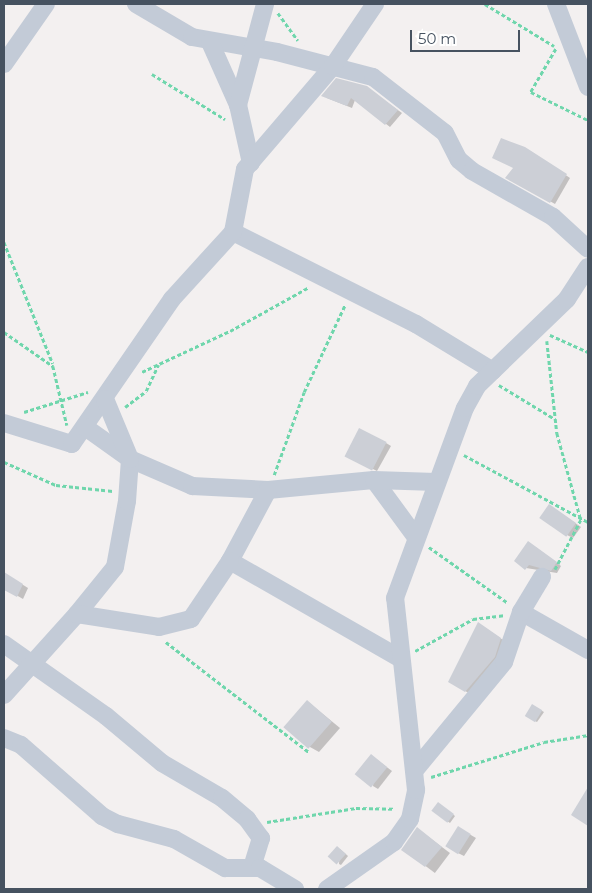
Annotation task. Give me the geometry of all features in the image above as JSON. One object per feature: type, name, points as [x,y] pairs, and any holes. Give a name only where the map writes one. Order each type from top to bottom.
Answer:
[{"type":"street","points":[[4,64],[46,4]]},
{"type":"street","points":[[136,4],[167,25],[210,42],[255,48],[312,60],[373,77],[440,129],[472,171],[553,217],[588,249]]},
{"type":"street","points":[[8,419],[72,444],[117,384],[172,299],[233,232],[245,169],[333,66],[375,4]]},
{"type":"street","points":[[556,4],[563,45],[588,87]]},
{"type":"street","points":[[238,105],[255,48],[271,7]]},
{"type":"street","points":[[210,42],[238,105],[251,163]]},
{"type":"street","points":[[233,232],[352,290],[490,374]]},
{"type":"street","points":[[327,889],[394,842],[412,809],[415,776],[401,659],[396,598],[415,536],[465,408],[490,374],[546,327],[588,267]]},
{"type":"street","points":[[4,695],[77,614],[115,567],[127,493],[130,459],[105,399]]},
{"type":"street","points":[[84,427],[130,459],[192,486],[268,490],[374,480],[436,482]]},
{"type":"street","points":[[374,480],[415,536]]},
{"type":"street","points":[[77,614],[160,627],[191,619],[230,561],[268,490]]},
{"type":"street","points":[[230,561],[401,659]]},
{"type":"street","points":[[415,776],[504,662],[521,612],[541,579]]},
{"type":"street","points":[[521,612],[588,650]]},
{"type":"street","points":[[4,644],[106,716],[162,763],[222,798],[252,825],[261,838],[252,867]]},
{"type":"street","points":[[4,738],[21,745],[102,816],[118,824],[174,839],[225,868],[252,867],[295,889]]},
{"type":"path","points":[[485,4],[563,45],[531,92],[588,120]]},
{"type":"path","points":[[271,7],[312,60]]},
{"type":"path","points":[[152,74],[243,130]]},
{"type":"path","points":[[4,242],[53,366],[61,400]]},
{"type":"path","points":[[8,419],[61,400],[117,384],[326,278]]},
{"type":"path","points":[[268,490],[304,392],[352,290]]},
{"type":"path","points":[[546,327],[588,352]]},
{"type":"path","points":[[541,579],[546,586],[580,522],[555,419],[546,327]]},
{"type":"path","points":[[4,332],[53,366]]},
{"type":"path","points":[[112,417],[146,391],[159,364]]},
{"type":"path","points":[[490,374],[555,419]]},
{"type":"path","points":[[449,448],[580,522],[588,522]]},
{"type":"path","points":[[4,462],[56,484],[127,493]]},
{"type":"path","points":[[415,536],[521,612]]},
{"type":"path","points":[[401,659],[473,618],[521,612]]},
{"type":"path","points":[[146,625],[204,676],[308,752]]},
{"type":"path","points":[[415,776],[544,742],[588,735]]},
{"type":"path","points":[[252,825],[356,808],[412,809]]},
{"type":"building","points":[[336,78],[367,86],[398,110],[385,125],[351,98],[347,106],[321,96]]},
{"type":"building","points":[[501,138],[525,147],[567,174],[550,203],[505,178],[513,168],[492,158]]},
{"type":"building","points":[[359,428],[387,442],[372,471],[344,457]]},
{"type":"building","points":[[549,504],[576,523],[566,537],[539,518]]},
{"type":"building","points":[[528,541],[557,562],[551,571],[529,565],[525,570],[514,561]]},
{"type":"building","points":[[4,572],[23,584],[17,597],[4,590]]},
{"type":"building","points":[[478,622],[501,638],[495,657],[465,692],[448,682]]},
{"type":"building","points":[[307,700],[332,722],[308,749],[283,727]]},
{"type":"building","points":[[532,704],[542,710],[535,722],[525,716]]},
{"type":"building","points":[[371,754],[387,767],[371,787],[355,774]]},
{"type":"building","points":[[588,787],[588,826],[571,815]]},
{"type":"building","points":[[438,802],[454,814],[447,823],[431,811]]},
{"type":"building","points":[[458,826],[471,834],[458,854],[445,846]]},
{"type":"building","points":[[417,827],[442,847],[425,867],[401,850]]},
{"type":"building","points":[[337,846],[346,854],[337,864],[328,856]]}]
